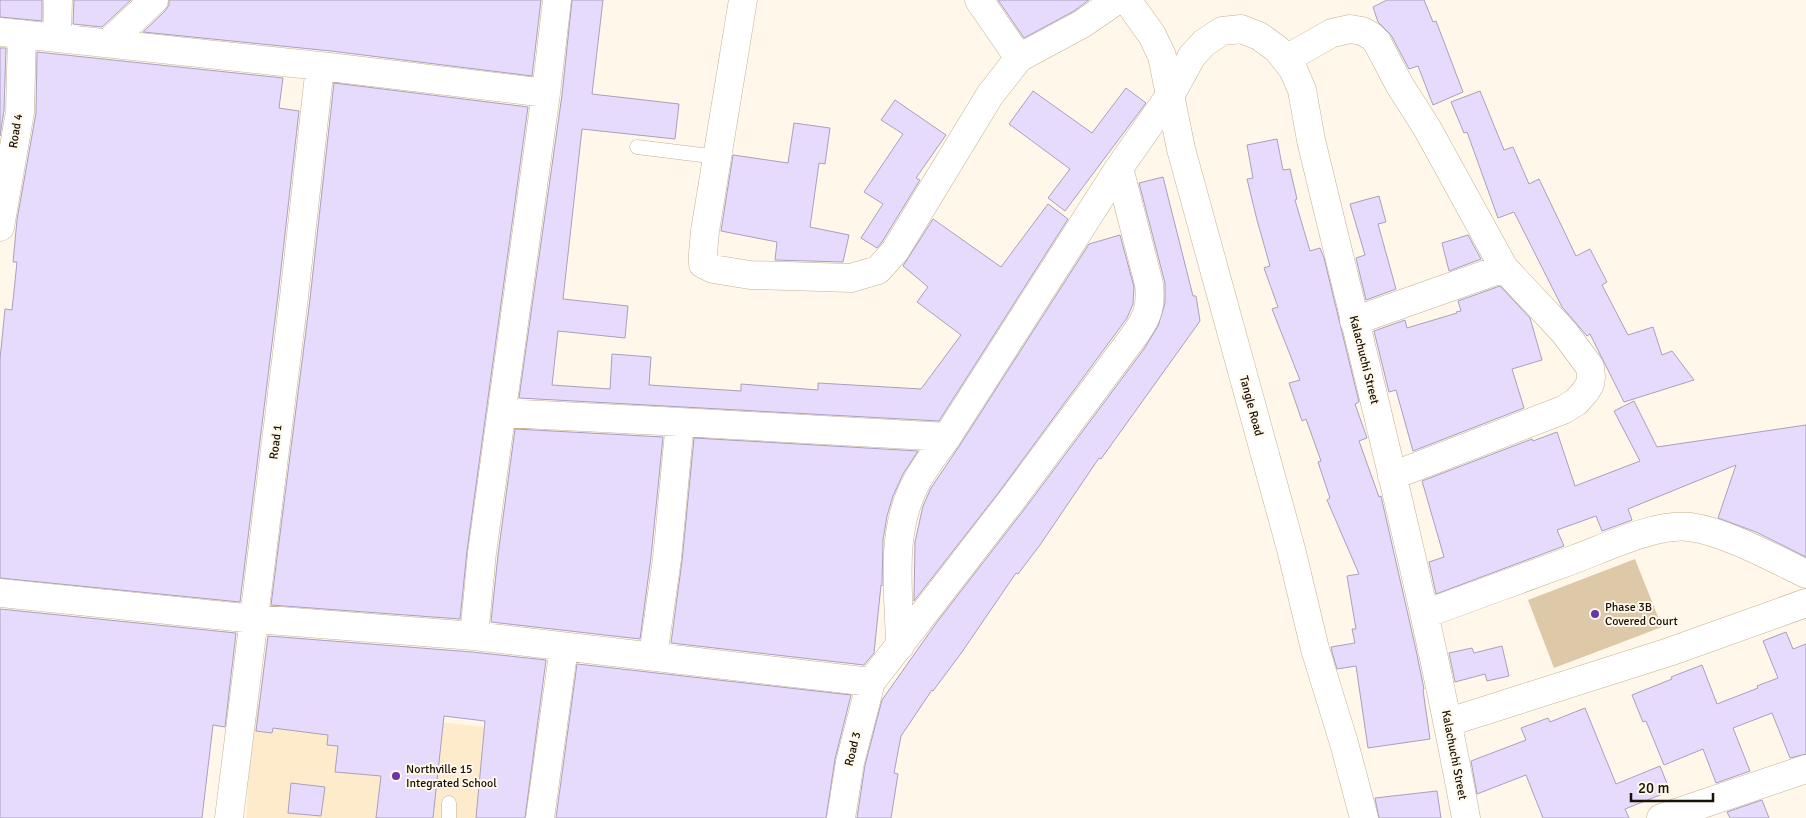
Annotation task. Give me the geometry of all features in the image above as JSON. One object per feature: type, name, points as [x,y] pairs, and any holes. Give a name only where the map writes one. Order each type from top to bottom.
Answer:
[{"type":"street","points":[[57,38],[58,0]]},
{"type":"street","points":[[108,43],[154,0]]},
{"type":"street","points":[[474,636],[482,553],[546,93],[556,0]]},
{"type":"street","points":[[743,0],[702,253],[703,264],[713,269],[750,275],[835,278],[851,278],[878,270],[895,251],[990,94],[1020,58],[1082,24],[1117,0]]},
{"type":"street","points":[[979,0],[1020,58]]},
{"type":"street","name":"Tangle Road","points":[[1127,0],[1152,35],[1162,56],[1171,94],[1180,149],[1291,549],[1315,648],[1344,743],[1364,818]]},
{"type":"street","name":"Kalachuchi Street","points":[[900,646],[898,570],[900,526],[917,481],[1119,168],[1171,94],[1192,56],[1204,43],[1222,31],[1240,29],[1259,36],[1277,49],[1293,69],[1302,90],[1311,140],[1426,614],[1449,722],[1466,818]]},
{"type":"street","points":[[1286,59],[1332,33],[1350,29],[1362,31],[1377,42],[1504,268],[1564,332],[1590,367],[1590,384],[1581,398],[1563,410],[1392,476]]},
{"type":"street","points":[[11,33],[320,66],[546,93]]},
{"type":"street","name":"Road 4","points":[[0,227],[20,112],[11,33]]},
{"type":"street","name":"Road 1","points":[[229,818],[294,297],[320,66]]},
{"type":"street","points":[[0,593],[255,619],[474,636],[871,682],[1012,501],[1143,324],[1148,312],[1150,299],[1149,284],[1119,168]]},
{"type":"street","points":[[1354,321],[1504,268]]},
{"type":"street","points":[[502,414],[947,437]]},
{"type":"street","points":[[653,656],[667,559],[680,422]]},
{"type":"street","points":[[1426,614],[1665,527],[1691,527],[1718,535],[1752,548],[1806,574]]},
{"type":"street","points":[[1449,722],[1669,652],[1806,603]]},
{"type":"street","points":[[540,818],[564,647]]},
{"type":"street","name":"Road 3","points":[[841,818],[850,762],[871,682]]},
{"type":"street","points":[[1661,818],[1806,769]]},
{"type":"lane","points":[[637,147],[718,157]]},
{"type":"lane","points":[[449,802],[449,818]]},
{"type":"shaded area","name":"Phase 3B Covered Court","points":[[1635,559],[1662,627],[1554,668],[1528,600]]},
{"type":"shaded area","name":"Northville 15 Integrated School","points":[[253,704],[548,733],[537,818],[246,818]]},
{"type":"building","points":[[0,0],[42,0],[42,21],[0,17]]},
{"type":"building","points":[[74,0],[131,0],[102,27],[73,24]]},
{"type":"building","points":[[169,0],[541,0],[532,76],[331,51],[143,32],[165,11],[169,5]]},
{"type":"building","points":[[572,0],[603,0],[592,94],[679,104],[675,139],[582,129],[563,299],[628,306],[625,338],[558,331],[552,385],[610,389],[612,354],[651,357],[649,385],[741,391],[741,384],[818,390],[818,383],[921,389],[961,335],[917,302],[928,287],[903,266],[933,219],[1001,267],[1048,204],[1068,219],[939,421],[519,398],[562,95]]},
{"type":"building","points":[[998,0],[1089,0],[1074,11],[1024,38]]},
{"type":"building","points":[[1387,0],[1424,0],[1433,22],[1436,21],[1463,92],[1433,105],[1418,66],[1409,69],[1391,35],[1378,22],[1373,7]]},
{"type":"building","points":[[0,48],[6,48],[4,110],[0,136]]},
{"type":"building","points":[[37,52],[283,78],[279,108],[299,111],[240,602],[0,578],[0,359],[5,309],[12,310],[17,262],[13,262],[17,220],[36,113]]},
{"type":"building","points":[[334,83],[528,107],[467,551],[460,619],[271,605],[310,299]]},
{"type":"building","points":[[1126,88],[1146,103],[1065,211],[1048,198],[1070,169],[1009,124],[1033,91],[1092,133]]},
{"type":"building","points":[[1480,91],[1504,150],[1513,147],[1529,184],[1539,179],[1576,256],[1590,249],[1607,282],[1602,285],[1628,335],[1653,327],[1662,355],[1672,351],[1694,380],[1624,402],[1590,334],[1587,336],[1562,307],[1514,212],[1498,218],[1467,132],[1464,133],[1451,102]]},
{"type":"building","points":[[895,100],[946,135],[916,178],[920,180],[877,248],[861,238],[883,204],[864,192],[903,134],[881,120]]},
{"type":"building","points":[[794,123],[830,128],[825,164],[819,163],[810,227],[849,235],[843,262],[775,260],[777,242],[721,231],[733,155],[788,163]]},
{"type":"building","points":[[1277,139],[1283,170],[1290,169],[1297,199],[1295,200],[1310,251],[1320,248],[1324,258],[1359,402],[1355,404],[1367,438],[1359,441],[1379,497],[1381,496],[1416,650],[1424,689],[1430,739],[1368,748],[1356,666],[1337,669],[1332,652],[1331,647],[1355,643],[1352,629],[1356,629],[1347,576],[1359,574],[1327,500],[1330,498],[1318,462],[1321,461],[1306,419],[1302,421],[1289,383],[1300,380],[1272,309],[1278,307],[1264,268],[1270,266],[1247,179],[1253,178],[1247,145]]},
{"type":"building","points":[[1163,177],[1193,296],[1196,296],[1200,321],[1101,459],[1099,458],[1040,545],[1018,574],[1016,573],[901,736],[894,773],[898,774],[891,818],[857,818],[865,765],[882,700],[937,622],[1144,349],[1158,326],[1165,303],[1165,283],[1139,183]]},
{"type":"building","points":[[1379,196],[1386,222],[1378,224],[1396,289],[1366,300],[1356,258],[1365,255],[1350,204]]},
{"type":"building","points":[[1120,235],[1134,287],[1133,304],[1127,318],[999,492],[914,601],[915,542],[923,506],[931,488],[1089,244]]},
{"type":"building","points":[[1468,235],[1481,259],[1449,271],[1442,243]]},
{"type":"building","points":[[1500,286],[1530,318],[1542,360],[1512,369],[1524,408],[1413,451],[1396,390],[1389,392],[1374,331],[1405,320],[1407,328],[1457,313],[1461,311],[1458,301]]},
{"type":"building","points":[[1634,401],[1657,447],[1806,425],[1806,557],[1756,532],[1718,518],[1736,465],[1628,509],[1632,520],[1602,531],[1596,516],[1557,530],[1564,546],[1436,594],[1429,562],[1444,557],[1422,481],[1532,439],[1533,441],[1557,432],[1575,486],[1640,461],[1614,411]]},
{"type":"building","points":[[515,429],[663,437],[651,557],[640,639],[491,622]]},
{"type":"building","points":[[694,438],[918,451],[903,474],[893,496],[887,516],[883,540],[882,586],[874,653],[864,665],[671,643],[682,561]]},
{"type":"building","points":[[0,609],[236,633],[225,727],[213,725],[202,818],[0,818]]},
{"type":"building","points":[[1786,632],[1793,649],[1806,644],[1806,754],[1790,758],[1772,713],[1733,728],[1750,771],[1716,783],[1703,749],[1664,765],[1646,721],[1643,722],[1632,695],[1702,665],[1717,704],[1758,688],[1757,686],[1778,678],[1763,641]]},
{"type":"building","points":[[268,636],[472,652],[546,660],[525,818],[476,818],[485,721],[444,716],[433,818],[376,818],[381,776],[335,772],[338,746],[327,745],[328,735],[273,728],[272,733],[256,731]]},
{"type":"building","points":[[1502,646],[1509,676],[1487,681],[1485,674],[1455,682],[1449,653],[1472,648],[1474,653]]},
{"type":"building","points":[[577,664],[851,695],[835,759],[826,818],[556,818]]},
{"type":"building","points":[[1585,708],[1616,784],[1660,766],[1670,791],[1625,809],[1629,818],[1543,818],[1526,775],[1477,794],[1471,761],[1526,740],[1521,728],[1548,718],[1550,722]]},
{"type":"building","points":[[291,783],[325,787],[321,816],[288,813]]},
{"type":"building","points":[[1437,791],[1441,818],[1379,818],[1375,798]]},
{"type":"building","points":[[1762,800],[1769,818],[1730,818],[1727,812]]},
{"type":"place","name":"Phase 3B Covered Court","points":[[1595,614]]},
{"type":"place","name":"Northville 15 Integrated School","points":[[396,776]]}]
